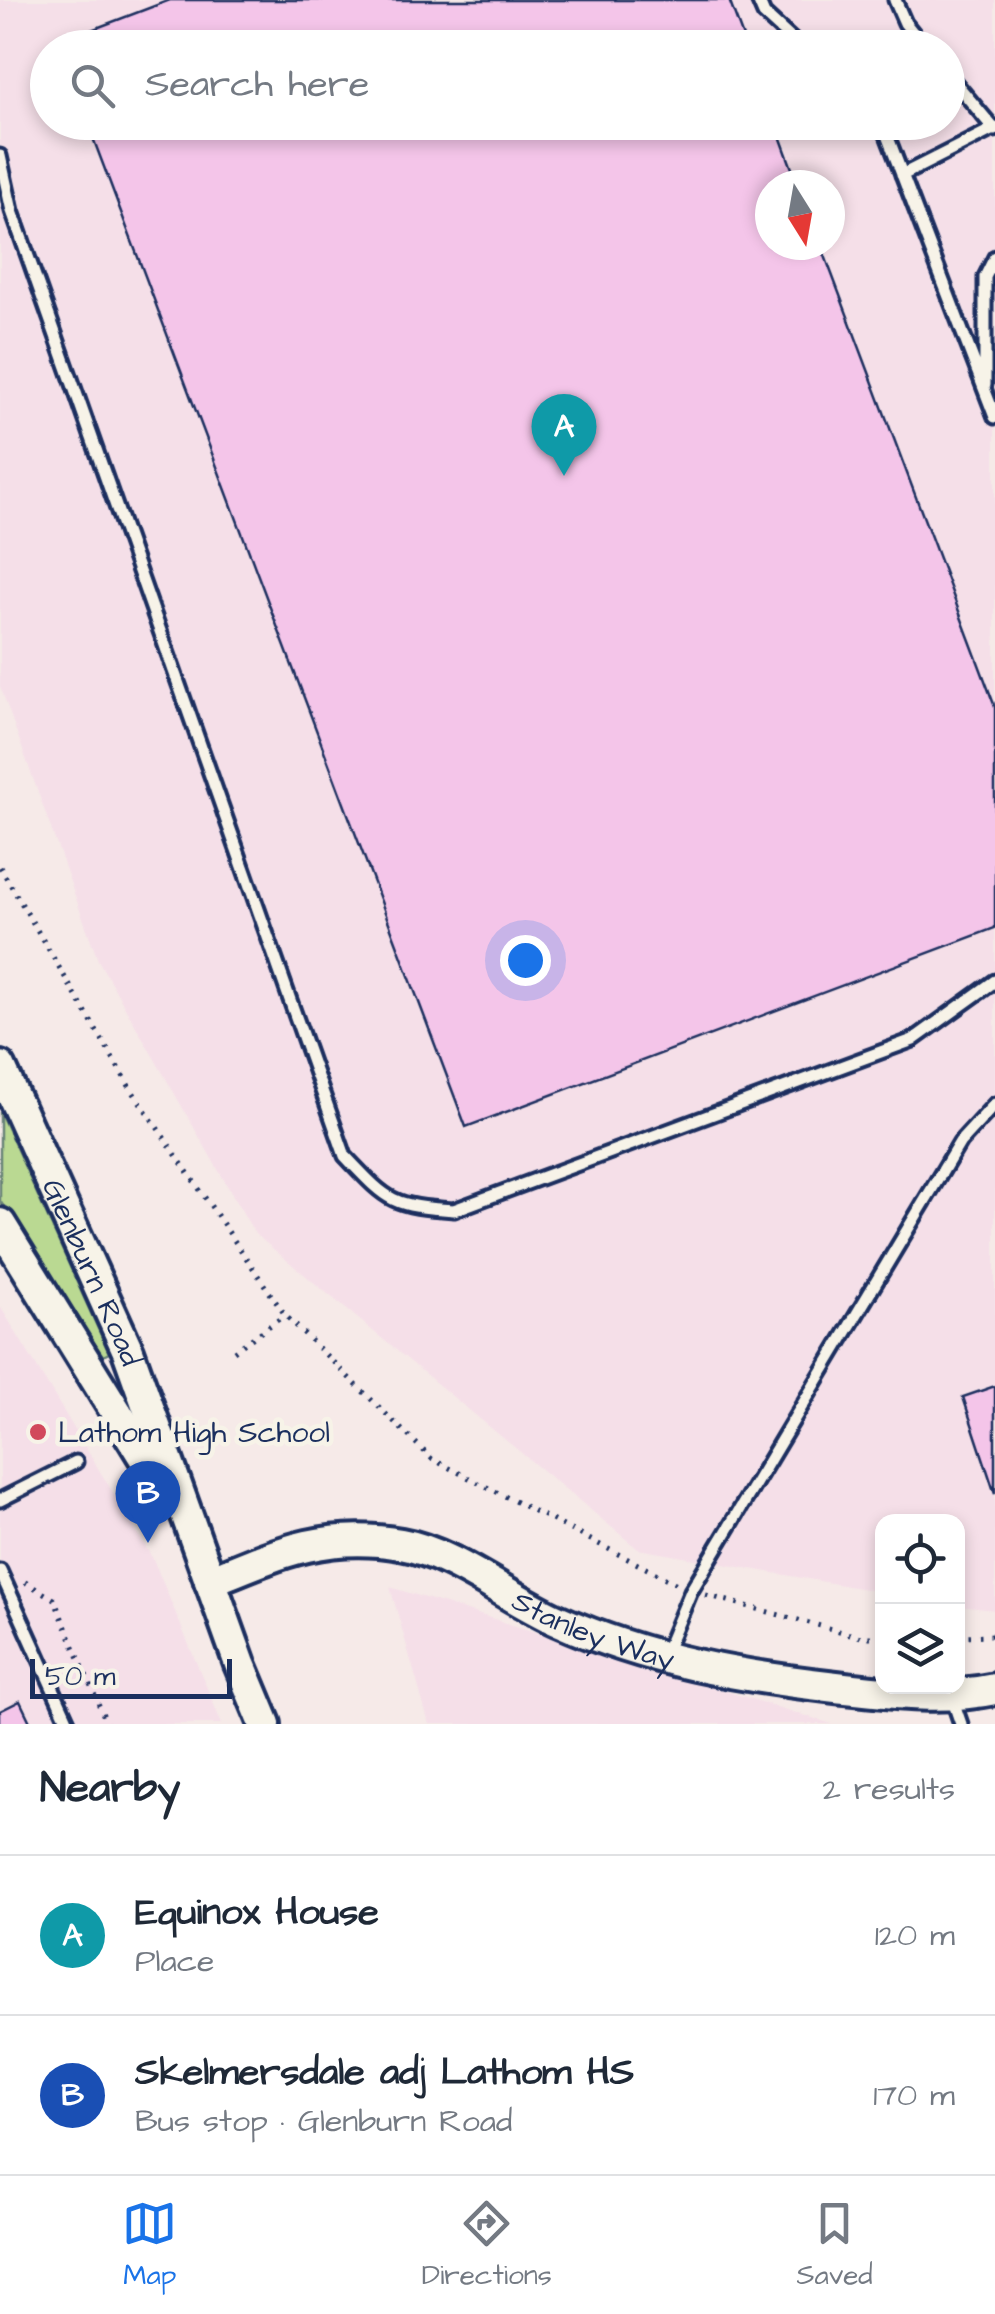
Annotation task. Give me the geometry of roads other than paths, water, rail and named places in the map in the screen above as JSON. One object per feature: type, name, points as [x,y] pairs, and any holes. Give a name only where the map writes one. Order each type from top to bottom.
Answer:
[{"type":"street","name":"Glenburn Road","points":[[0,1068],[128,1351],[265,1724]]},
{"type":"street","name":"Glenburn Road","points":[[0,1224],[196,1540]]},
{"type":"street","name":"Stanley Way","points":[[210,1581],[290,1548],[341,1540],[403,1544],[447,1561],[523,1604],[597,1638],[663,1660],[761,1678],[875,1691]]},
{"type":"street","name":"Stanley Way","points":[[965,1692],[995,1689]]},
{"type":"street","name":"Stanley Way","points":[[898,1694],[951,1694]]},
{"type":"lane","points":[[758,0],[764,14],[781,30]]},
{"type":"lane","points":[[895,0],[911,30]]},
{"type":"lane","points":[[902,176],[994,129],[965,94]]},
{"type":"lane","points":[[889,140],[995,417]]},
{"type":"lane","points":[[0,156],[12,211],[345,1156],[386,1199],[419,1208],[454,1210],[913,1040],[995,981]]},
{"type":"lane","points":[[985,392],[984,277],[995,257]]},
{"type":"lane","points":[[663,1660],[691,1591],[960,1142],[995,1104]]},
{"type":"lane","points":[[0,1500],[76,1462]]},
{"type":"lane","points":[[0,1571],[69,1724]]},
{"type":"lane","points":[[951,1694],[960,1724]]},
{"type":"place","name":"Equinox House","points":[[564,476]]},
{"type":"place","name":"Lathom High School","points":[[38,1432]]},
{"type":"place","name":"Skelmersdale adj Lathom HS","points":[[148,1543]]}]
